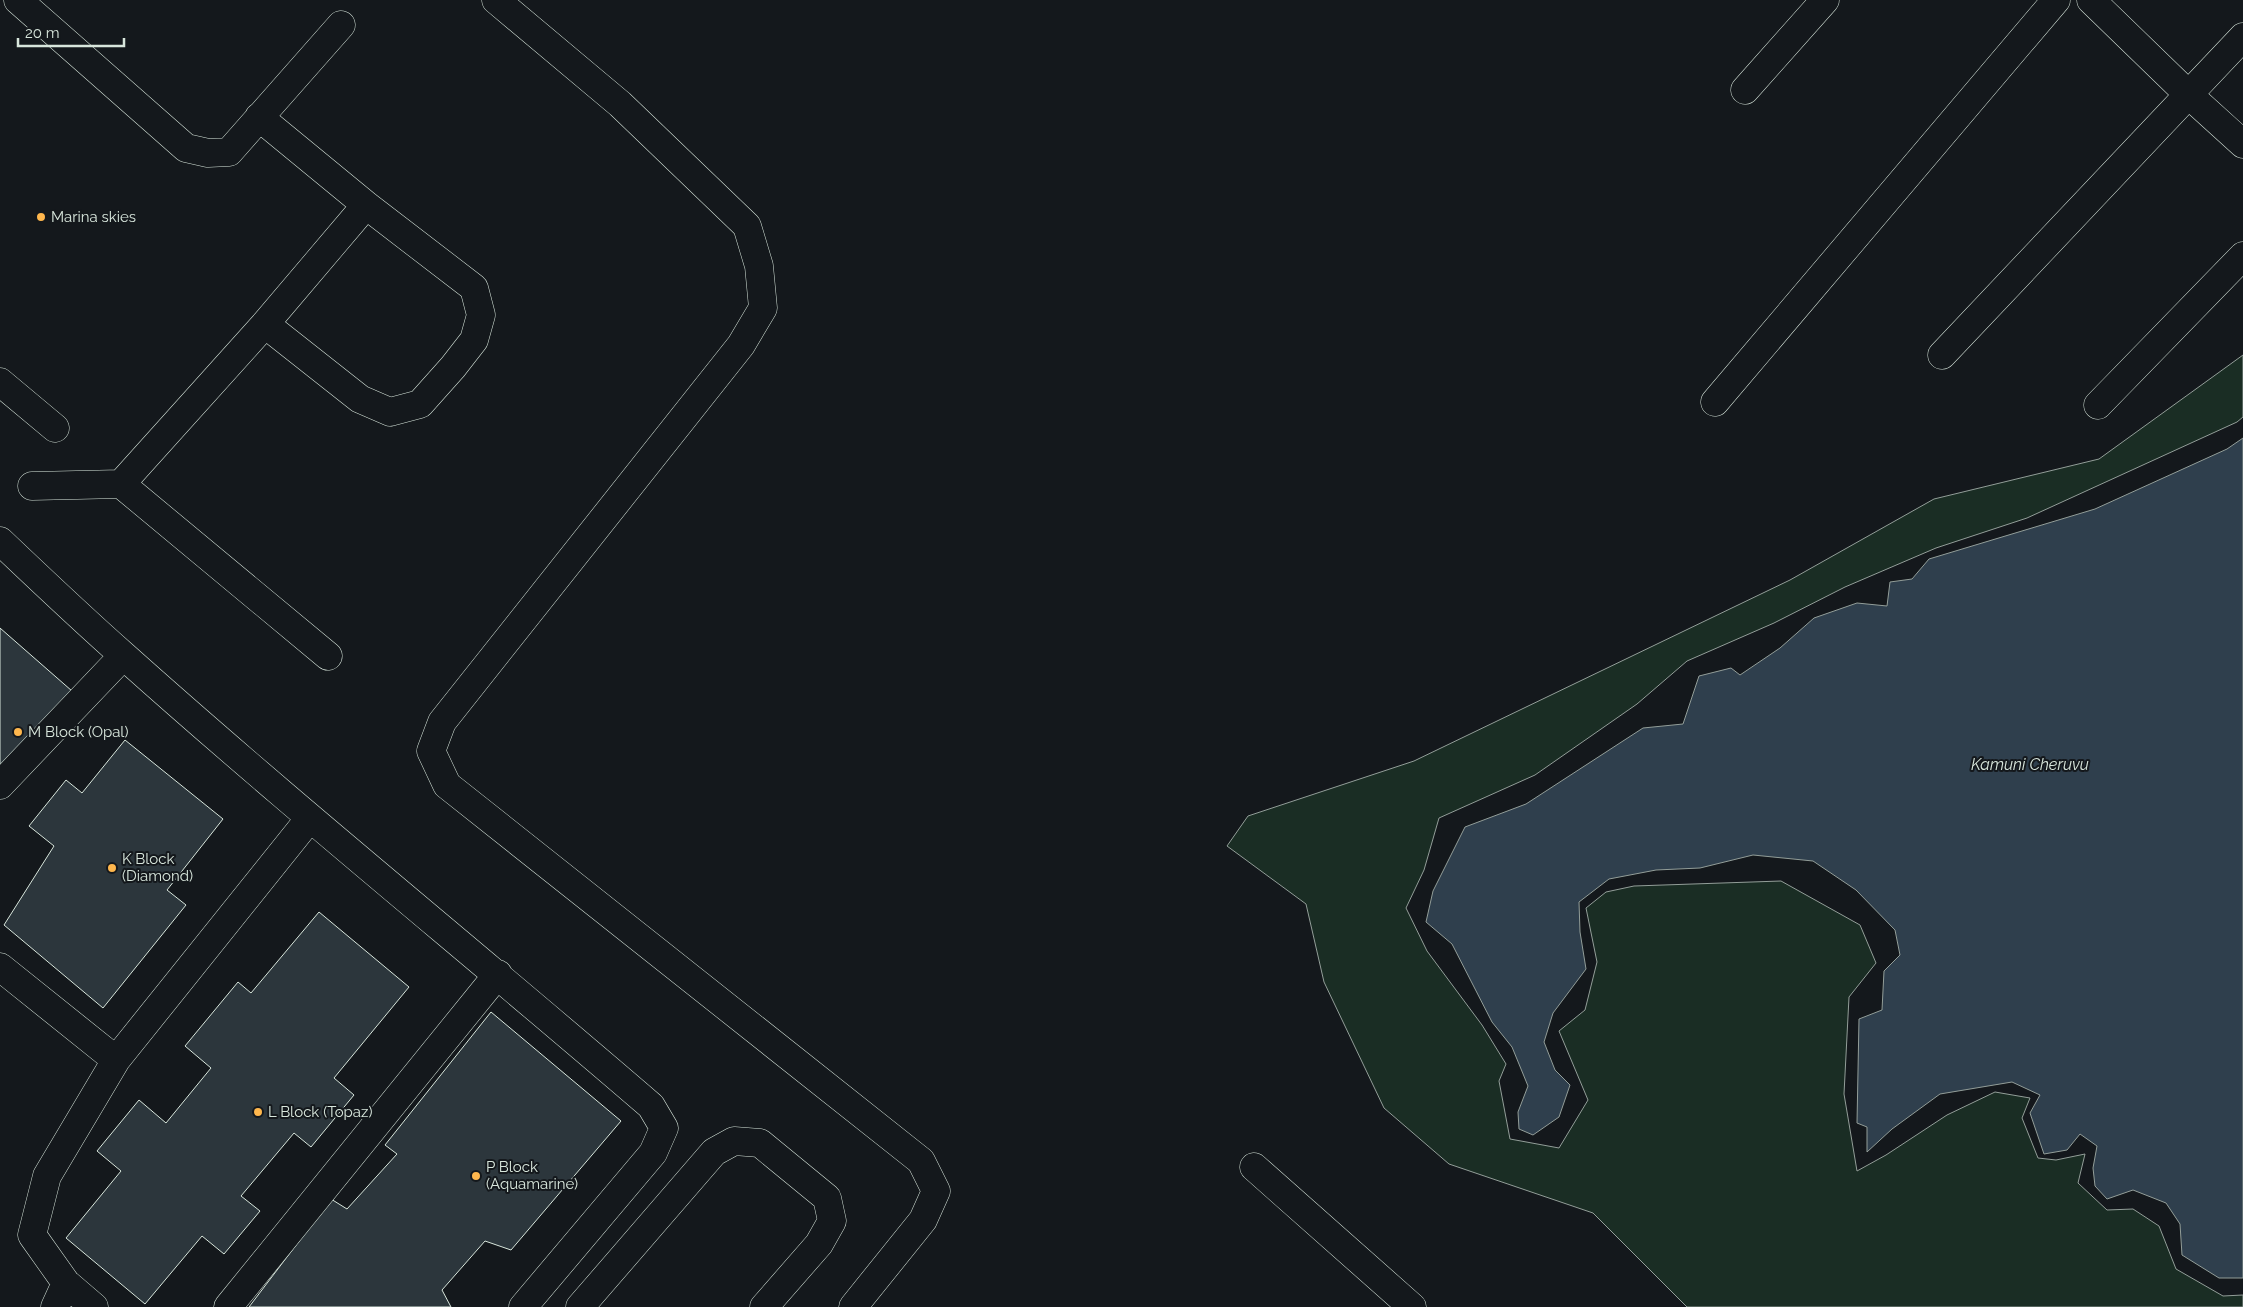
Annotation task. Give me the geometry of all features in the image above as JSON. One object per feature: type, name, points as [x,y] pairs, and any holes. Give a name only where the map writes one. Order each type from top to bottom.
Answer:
[{"type":"street","points":[[18,0],[186,148],[208,152],[229,152],[341,25]]},
{"type":"street","points":[[496,0],[620,104],[747,226],[759,266],[763,308],[741,344],[442,722],[431,750],[446,785],[922,1161],[936,1191],[923,1220],[853,1307]]},
{"type":"street","points":[[1745,90],[1825,0]]},
{"type":"street","points":[[1715,402],[2056,0]]},
{"type":"street","points":[[2091,0],[2189,95],[2243,144]]},
{"type":"street","points":[[1942,355],[2243,37]]},
{"type":"street","points":[[258,117],[366,205],[474,288],[481,316],[474,340],[420,404],[390,412],[360,400],[265,324]]},
{"type":"street","points":[[121,484],[265,324],[366,205]]},
{"type":"street","points":[[2098,405],[2243,256]]},
{"type":"street","points":[[0,382],[55,428]]},
{"type":"street","points":[[32,486],[121,484],[328,656]]},
{"type":"street","points":[[0,541],[123,656],[310,818],[498,974],[651,1106],[664,1128],[653,1153],[523,1307]]},
{"type":"street","points":[[0,785],[123,656]]},
{"type":"street","points":[[94,1307],[66,1283],[32,1235],[47,1176],[116,1060],[310,818]]},
{"type":"street","points":[[0,967],[116,1060]]},
{"type":"street","points":[[228,1307],[498,974]]},
{"type":"street","points":[[580,1307],[714,1152],[734,1141],[760,1143],[826,1198],[832,1221],[819,1244],[764,1307]]},
{"type":"street","points":[[1254,1167],[1412,1307]]},
{"type":"street","points":[[55,1307],[66,1283]]},
{"type":"green space","points":[[2243,355],[2243,417],[2237,422],[2027,518],[1936,548],[1845,587],[1774,623],[1687,661],[1637,704],[1535,775],[1439,818],[1424,870],[1406,908],[1427,951],[1482,1025],[1506,1064],[1499,1081],[1510,1139],[1559,1148],[1588,1100],[1559,1031],[1585,1010],[1597,962],[1586,908],[1606,892],[1634,886],[1781,881],[1860,925],[1876,963],[1849,997],[1844,1094],[1857,1171],[1886,1155],[1947,1115],[1995,1092],[2030,1098],[2022,1118],[2038,1158],[2056,1160],[2085,1154],[2078,1183],[2107,1210],[2133,1209],[2159,1226],[2176,1269],[2223,1296],[2243,1295],[2243,1307],[1687,1307],[1593,1213],[1449,1164],[1384,1108],[1324,982],[1306,904],[1227,846],[1248,816],[1414,761],[1790,580],[1934,499],[2099,459]]},
{"type":"water","name":"Kamuni Cheruvu","points":[[2243,438],[2243,1278],[2219,1278],[2182,1255],[2180,1224],[2166,1203],[2133,1190],[2107,1199],[2095,1186],[2093,1168],[2097,1146],[2080,1134],[2067,1150],[2044,1154],[2030,1113],[2040,1095],[2012,1082],[1940,1094],[1892,1129],[1867,1152],[1867,1127],[1857,1123],[1859,1019],[1882,1010],[1884,971],[1900,955],[1895,930],[1856,890],[1813,861],[1753,855],[1700,868],[1656,870],[1609,879],[1579,902],[1580,932],[1586,969],[1553,1013],[1544,1042],[1555,1070],[1570,1085],[1559,1117],[1533,1135],[1519,1129],[1518,1112],[1528,1086],[1512,1047],[1492,1022],[1452,944],[1426,922],[1433,891],[1465,827],[1526,804],[1643,728],[1683,724],[1699,676],[1731,668],[1740,675],[1780,648],[1814,618],[1857,603],[1887,606],[1890,582],[1912,579],[1929,559],[2095,509],[2227,449]]},
{"type":"building","name":"M Block (Opal)","points":[[0,628],[72,691],[0,773]]},
{"type":"building","name":"K Block (Diamond)","points":[[125,740],[223,819],[167,890],[186,905],[103,1008],[4,925],[54,846],[29,826],[66,780],[82,793]]},
{"type":"building","name":"L Block (Topaz)","points":[[319,912],[409,987],[334,1078],[354,1095],[311,1147],[294,1133],[241,1196],[260,1211],[224,1254],[202,1236],[145,1304],[66,1238],[121,1171],[97,1151],[139,1100],[166,1123],[211,1068],[185,1046],[238,982],[251,993]]},
{"type":"building","name":"P Block (Aquamarine)","points":[[491,1012],[621,1121],[511,1250],[485,1241],[442,1290],[451,1307],[249,1307],[331,1199],[347,1209],[397,1154],[385,1145]]},
{"type":"place","name":"Marina skies","points":[[41,217]]},
{"type":"place","name":"M Block (Opal)","points":[[18,732]]},
{"type":"place","name":"K Block (Diamond)","points":[[112,868]]},
{"type":"place","name":"L Block (Topaz)","points":[[258,1112]]},
{"type":"place","name":"P Block (Aquamarine)","points":[[476,1176]]}]
